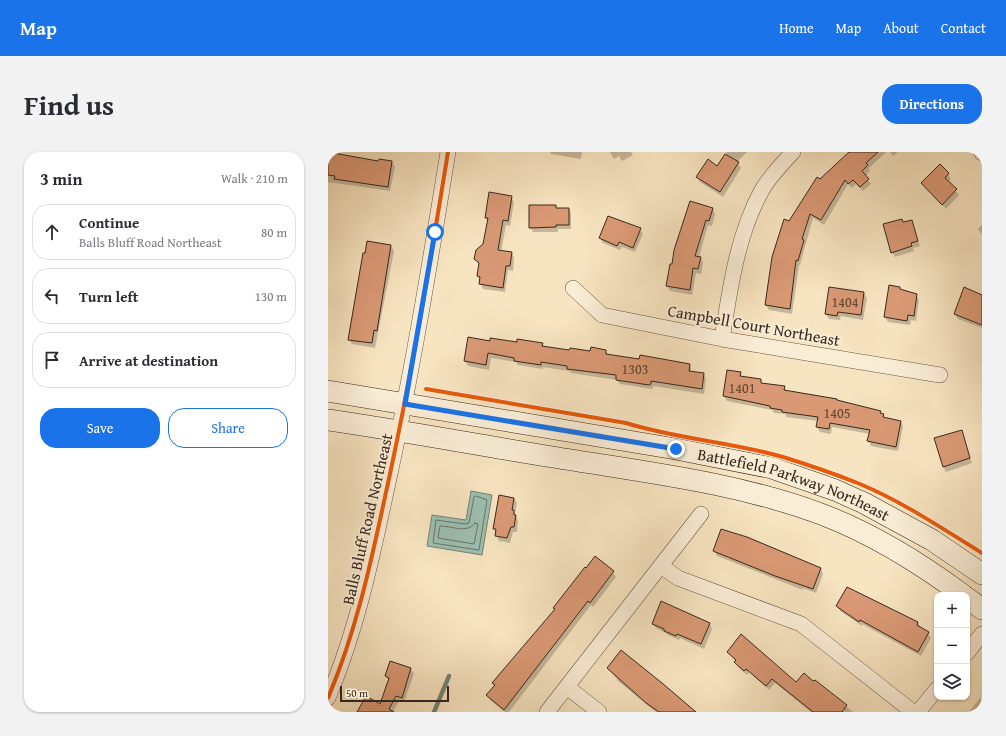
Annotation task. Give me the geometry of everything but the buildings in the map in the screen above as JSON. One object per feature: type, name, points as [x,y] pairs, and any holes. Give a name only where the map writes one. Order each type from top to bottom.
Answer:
[{"type":"main road","name":"Battlefield Parkway Northeast","points":[[328,391],[704,454],[772,468],[835,490],[864,503],[932,540],[982,574]]},
{"type":"main road","name":"Battlefield Parkway Northeast","points":[[328,420],[688,480],[776,499],[822,514],[850,526],[910,560],[958,592]]},
{"type":"main road","points":[[970,600],[982,609]]},
{"type":"street","name":"Balls Bluff Road Northeast","points":[[328,698],[342,664],[365,591],[400,431],[448,152]]},
{"type":"street","points":[[722,339],[729,293],[740,248],[751,215],[762,189],[773,174],[793,152]]},
{"type":"street","name":"Campbell Court Northeast","points":[[573,288],[602,315],[722,339],[940,375]]},
{"type":"street","points":[[547,712],[701,514]]},
{"type":"street","points":[[661,566],[678,578],[801,624],[913,712]]},
{"type":"street","points":[[970,649],[982,634]]},
{"type":"street","points":[[567,687],[599,712]]},
{"type":"street","points":[[918,712],[934,693]]},
{"type":"water","points":[[471,491],[492,495],[482,555],[427,546],[432,515],[466,520]]},
{"type":"waterway","points":[[434,712],[449,676]]},
{"type":"cycle path","points":[[328,698],[348,645],[376,538],[413,359],[448,152]]},
{"type":"cycle path","points":[[426,389],[626,423],[665,433],[783,457],[832,473],[876,491],[922,516],[982,553]]},
{"type":"route","points":[[435,232],[405,404],[676,449]]}]
